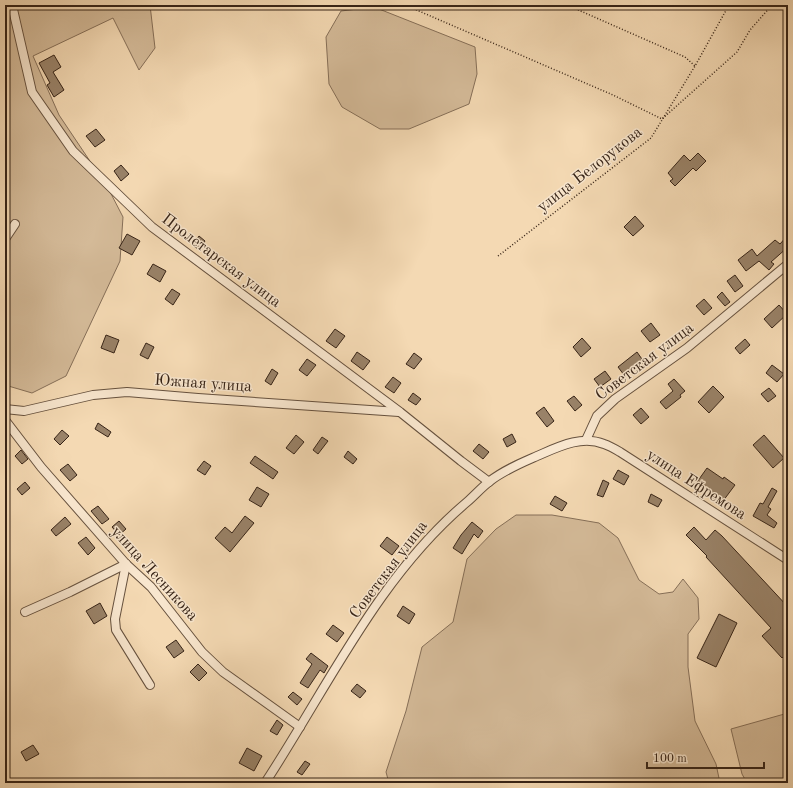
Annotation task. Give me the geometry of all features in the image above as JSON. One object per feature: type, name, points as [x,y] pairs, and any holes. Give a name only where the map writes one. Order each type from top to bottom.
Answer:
[{"type":"street","name":"Пролетарская улица","points":[[12,5],[32,92],[73,151],[152,227],[400,412],[461,461],[490,482]]},
{"type":"street","points":[[5,239],[15,224]]},
{"type":"street","name":"Советская улица","points":[[265,783],[377,604],[411,559],[447,519],[490,482],[523,462],[559,446],[586,440],[597,416],[615,399],[687,348],[788,264]]},
{"type":"street","name":"Южная улица","points":[[5,409],[24,410],[93,395],[127,392],[205,399],[400,412]]},
{"type":"street","name":"улица Лесникова","points":[[5,420],[41,467],[126,564],[151,587],[202,652],[224,672],[300,727]]},
{"type":"street","name":"улица Ефремова","points":[[586,440],[603,443],[620,452],[788,560]]},
{"type":"street","points":[[25,612],[70,592],[126,564]]},
{"type":"street","points":[[126,564],[115,619],[116,630],[150,685]]},
{"type":"path","points":[[405,5],[606,92],[662,119],[737,52],[750,30],[772,5]]},
{"type":"path","points":[[567,5],[685,58],[695,66]]},
{"type":"path","points":[[721,5],[728,8]]},
{"type":"path","name":"улица Белорукова","points":[[498,256],[651,138],[695,66],[729,5]]},
{"type":"shaded area","points":[[5,5],[150,5],[155,48],[139,70],[113,18],[33,56],[59,115],[108,188],[123,217],[120,261],[66,376],[32,393],[5,385]]},
{"type":"shaded area","points":[[374,7],[475,47],[477,74],[469,104],[409,129],[380,129],[342,107],[329,84],[326,37],[341,11]]},
{"type":"shaded area","points":[[516,515],[552,515],[599,523],[618,538],[639,580],[659,594],[673,592],[683,579],[698,598],[699,619],[688,634],[688,667],[695,721],[716,764],[720,783],[389,783],[386,772],[406,711],[422,647],[453,622],[467,559],[496,529]]},
{"type":"shaded area","points":[[788,713],[788,783],[747,783],[742,774],[731,729]]},
{"type":"building","points":[[54,55],[61,67],[53,72],[64,90],[54,97],[47,85],[50,83],[39,63]]},
{"type":"building","points":[[96,129],[105,140],[95,147],[86,136]]},
{"type":"building","points":[[698,153],[706,161],[696,171],[693,168],[675,186],[670,181],[673,179],[668,173],[684,155],[690,161]]},
{"type":"building","points":[[121,165],[129,174],[121,181],[114,171]]},
{"type":"building","points":[[635,216],[644,226],[633,236],[624,227]]},
{"type":"building","points":[[127,234],[140,241],[132,255],[119,248]]},
{"type":"building","points":[[788,235],[788,247],[771,262],[774,264],[769,270],[759,261],[746,271],[738,260],[752,249],[757,256],[775,240],[780,244]]},
{"type":"building","points":[[199,236],[205,241],[199,250],[192,245]]},
{"type":"building","points":[[153,264],[166,271],[160,282],[147,274]]},
{"type":"building","points":[[735,275],[743,286],[735,292],[727,281]]},
{"type":"building","points":[[172,289],[180,294],[173,305],[165,299]]},
{"type":"building","points":[[722,292],[730,302],[725,306],[717,297]]},
{"type":"building","points":[[704,299],[712,308],[704,315],[696,306]]},
{"type":"building","points":[[779,305],[787,314],[772,328],[764,319]]},
{"type":"building","points":[[651,323],[660,335],[650,342],[641,331]]},
{"type":"building","points":[[335,329],[345,336],[336,348],[326,341]]},
{"type":"building","points":[[106,335],[119,340],[114,353],[101,348]]},
{"type":"building","points":[[582,338],[591,348],[581,357],[573,347]]},
{"type":"building","points":[[745,339],[750,345],[740,354],[735,348]]},
{"type":"building","points":[[146,343],[154,347],[148,359],[140,355]]},
{"type":"building","points":[[357,352],[370,361],[363,370],[351,361]]},
{"type":"building","points":[[637,352],[644,362],[624,375],[618,367]]},
{"type":"building","points":[[414,353],[422,359],[414,369],[406,364]]},
{"type":"building","points":[[307,359],[316,365],[307,376],[299,370]]},
{"type":"building","points":[[772,365],[784,374],[777,382],[766,373]]},
{"type":"building","points":[[272,369],[278,373],[271,385],[265,381]]},
{"type":"building","points":[[605,371],[611,379],[600,387],[594,379]]},
{"type":"building","points":[[393,377],[401,383],[394,393],[385,387]]},
{"type":"building","points":[[674,379],[685,391],[680,395],[681,397],[666,409],[660,402],[673,391],[668,384]]},
{"type":"building","points":[[713,386],[724,397],[709,413],[698,402]]},
{"type":"building","points":[[769,388],[776,396],[768,402],[761,394]]},
{"type":"building","points":[[413,393],[421,399],[416,405],[408,400]]},
{"type":"building","points":[[574,396],[582,405],[575,411],[567,401]]},
{"type":"building","points":[[544,407],[554,421],[547,427],[536,413]]},
{"type":"building","points":[[641,408],[649,417],[641,424],[633,415]]},
{"type":"building","points":[[98,423],[111,432],[108,437],[95,429]]},
{"type":"building","points":[[62,430],[69,436],[60,445],[54,439]]},
{"type":"building","points":[[512,434],[516,442],[507,447],[503,439]]},
{"type":"building","points":[[296,435],[304,442],[294,454],[286,448]]},
{"type":"building","points":[[764,435],[784,458],[773,468],[753,445]]},
{"type":"building","points":[[322,437],[328,441],[318,454],[313,450]]},
{"type":"building","points":[[479,444],[489,452],[483,459],[473,451]]},
{"type":"building","points":[[21,450],[28,459],[22,464],[15,456]]},
{"type":"building","points":[[348,451],[357,459],[353,464],[344,457]]},
{"type":"building","points":[[255,456],[278,472],[273,479],[250,463]]},
{"type":"building","points":[[204,461],[211,466],[205,475],[197,470]]},
{"type":"building","points":[[68,464],[77,475],[70,481],[60,470]]},
{"type":"building","points":[[707,468],[735,485],[720,505],[709,497],[712,493],[697,482]]},
{"type":"building","points":[[618,470],[629,476],[624,485],[613,479]]},
{"type":"building","points":[[603,480],[609,483],[603,497],[597,495]]},
{"type":"building","points":[[25,482],[30,488],[22,495],[17,489]]},
{"type":"building","points":[[257,487],[269,494],[261,507],[249,500]]},
{"type":"building","points":[[772,488],[777,491],[768,507],[771,509],[767,515],[777,523],[774,528],[753,516],[760,503],[763,504]]},
{"type":"building","points":[[651,494],[662,500],[658,507],[648,502]]},
{"type":"building","points":[[555,496],[567,503],[562,511],[550,504]]},
{"type":"building","points":[[98,506],[109,519],[102,524],[91,511]]},
{"type":"building","points":[[245,516],[254,523],[230,552],[215,538],[225,527],[232,533]]},
{"type":"building","points":[[65,517],[71,524],[56,536],[51,530]]},
{"type":"building","points":[[119,521],[126,529],[119,535],[112,527]]},
{"type":"building","points":[[472,522],[483,531],[478,538],[474,534],[462,554],[453,548],[461,535]]},
{"type":"building","points":[[694,527],[706,540],[715,530],[788,607],[788,652],[782,658],[762,636],[771,628],[706,557],[707,556],[686,535]]},
{"type":"building","points":[[86,537],[95,548],[88,555],[78,543]]},
{"type":"building","points":[[387,537],[399,546],[392,555],[380,546]]},
{"type":"building","points":[[100,603],[107,616],[94,624],[86,611]]},
{"type":"building","points":[[403,606],[415,614],[409,624],[397,616]]},
{"type":"building","points":[[719,614],[737,623],[716,667],[697,658]]},
{"type":"building","points":[[333,625],[344,633],[337,642],[326,634]]},
{"type":"building","points":[[176,640],[184,651],[174,658],[166,647]]},
{"type":"building","points":[[311,653],[328,666],[324,673],[320,670],[308,688],[300,683],[312,664],[306,659]]},
{"type":"building","points":[[198,664],[207,673],[199,681],[190,672]]},
{"type":"building","points":[[357,684],[366,691],[360,698],[351,691]]},
{"type":"building","points":[[293,692],[302,699],[297,705],[288,697]]},
{"type":"building","points":[[277,720],[283,725],[277,735],[270,731]]},
{"type":"building","points":[[33,745],[39,754],[26,761],[21,752]]},
{"type":"building","points":[[247,748],[262,756],[254,771],[239,763]]},
{"type":"building","points":[[305,761],[310,764],[302,775],[297,772]]}]
